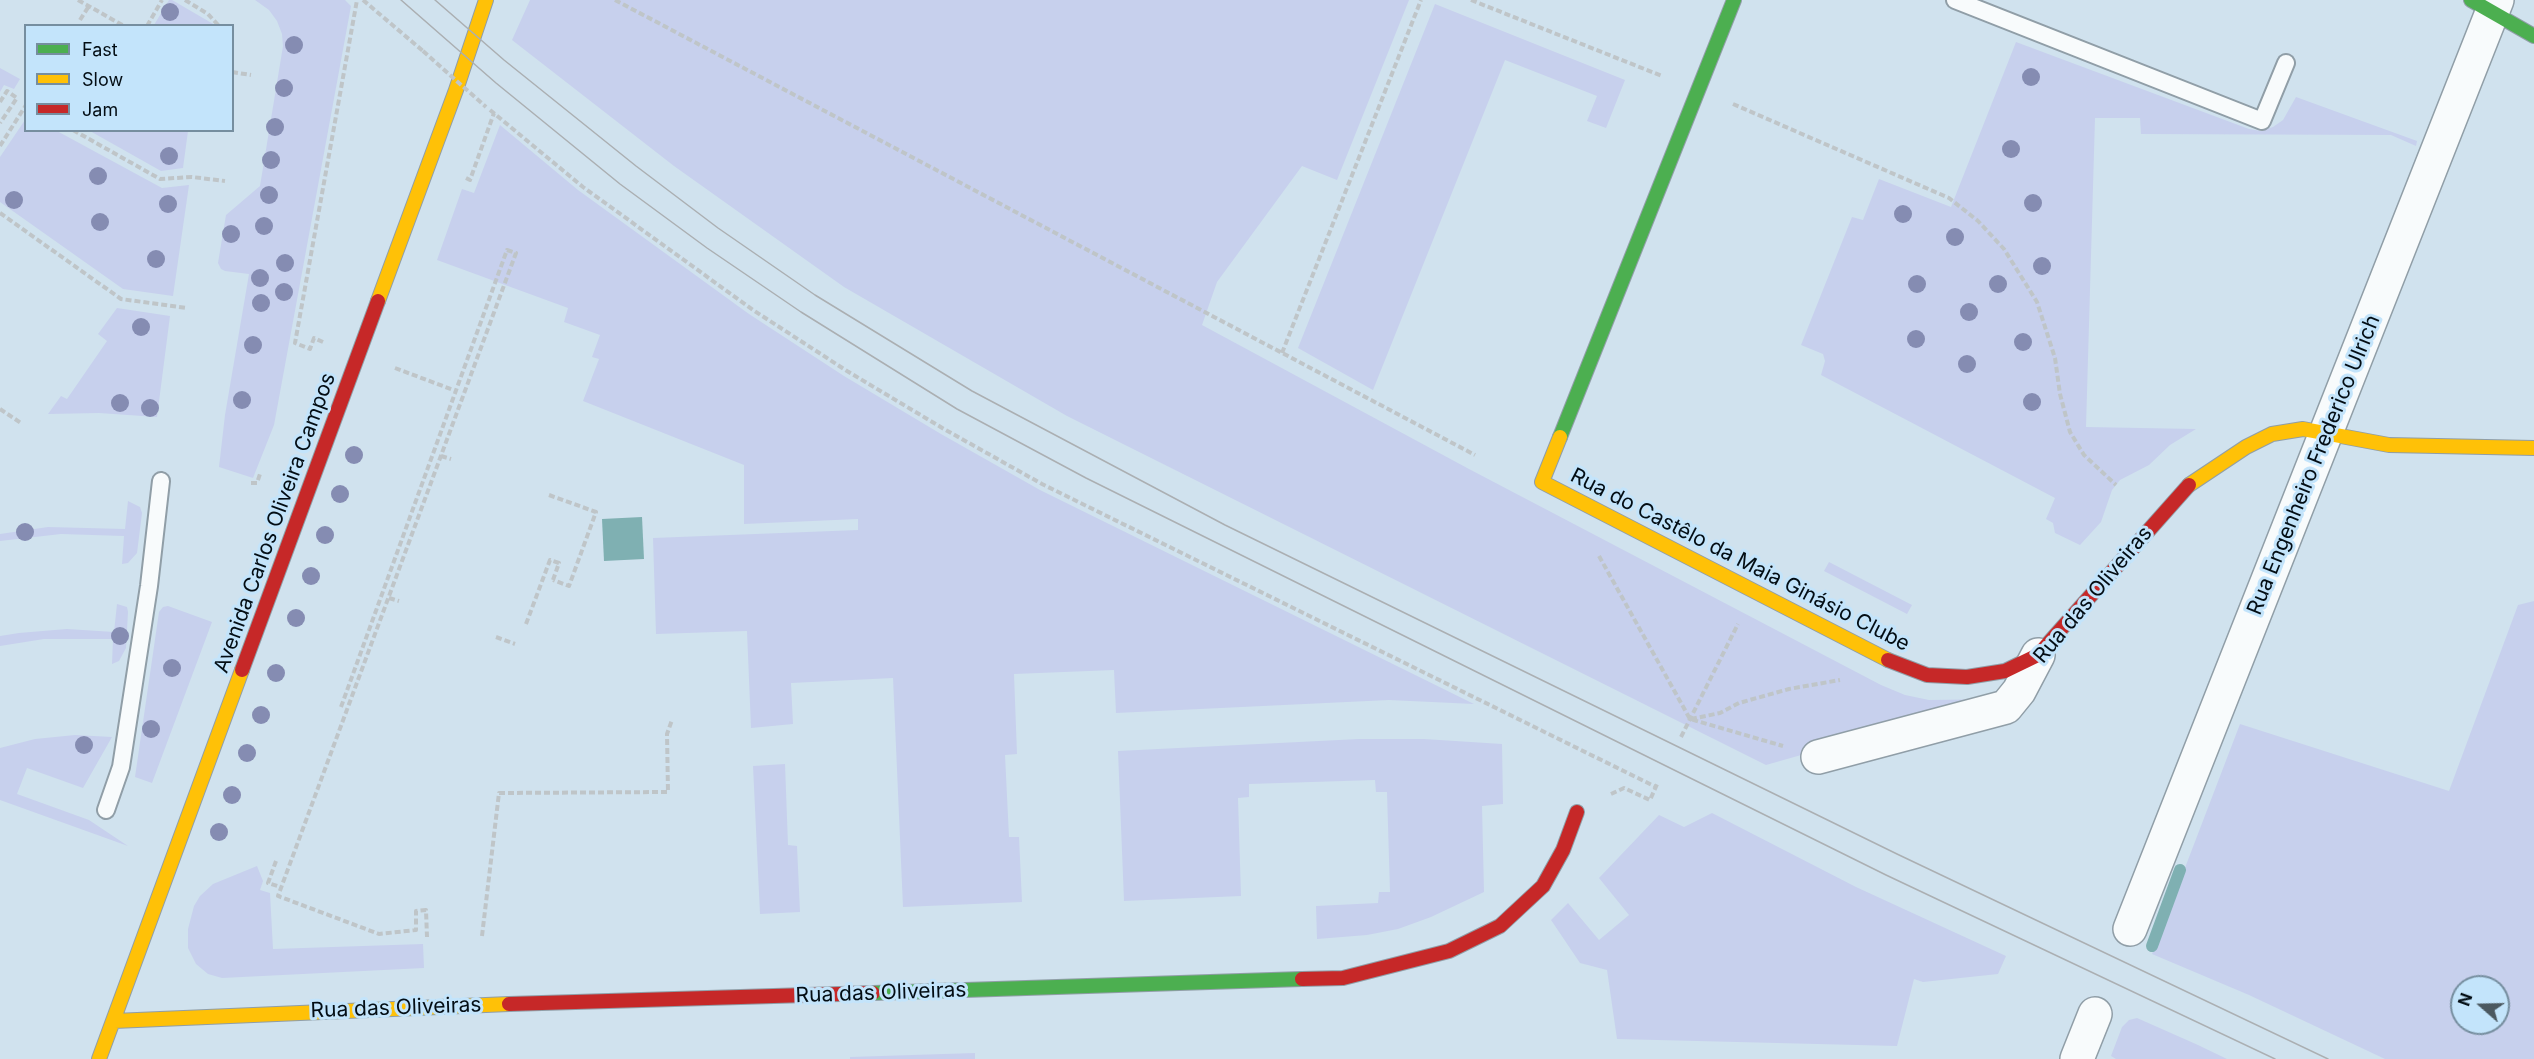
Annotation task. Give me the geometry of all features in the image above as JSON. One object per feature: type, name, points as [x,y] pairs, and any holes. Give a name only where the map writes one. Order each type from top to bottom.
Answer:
[{"type":"street","name":"Avenida Carlos Oliveira Campos","points":[[99,1059],[456,90],[486,0]]},
{"type":"street","name":"Rua do Castêlo da Maia Ginásio Clube","points":[[1734,0],[1542,482],[1883,658],[1927,675],[1967,677],[2005,671],[2038,655]]},
{"type":"street","points":[[2486,5],[2534,36]]},
{"type":"street","name":"Rua Engenheiro Frederico Ulrich","points":[[2130,928],[2327,433],[2486,5]]},
{"type":"street","name":"Rua das Oliveiras","points":[[1818,757],[2006,707],[2019,691],[2038,655],[2188,486],[2246,447],[2272,434],[2302,429],[2389,446],[2534,448]]},
{"type":"street","name":"Rua das Oliveiras","points":[[114,1021],[484,1005],[1343,978],[1449,951],[1500,926],[1543,886],[1563,850],[1576,812]]},
{"type":"street","points":[[2077,1059],[2096,1014]]},
{"type":"lane","points":[[1955,0],[2262,121],[2286,63]]},
{"type":"lane","points":[[106,810],[121,767],[149,586],[161,481]]},
{"type":"path","points":[[78,0],[120,24]]},
{"type":"path","points":[[148,24],[162,0]]},
{"type":"path","points":[[185,0],[208,14],[217,24]]},
{"type":"path","points":[[324,342],[314,338],[310,349],[295,343],[357,0]]},
{"type":"path","points":[[363,0],[583,187],[753,310],[847,371],[944,429],[1052,489],[1657,784],[1650,800],[1624,788]]},
{"type":"path","points":[[615,0],[1475,455]]},
{"type":"path","points":[[1282,353],[1421,0]]},
{"type":"path","points":[[1471,0],[1668,78]]},
{"type":"path","points":[[80,21],[89,6]]},
{"type":"path","points":[[234,72],[252,75]]},
{"type":"path","points":[[0,102],[7,91],[17,98],[0,123]]},
{"type":"path","points":[[1728,102],[1949,198],[1978,222],[2004,249],[2037,302],[2055,358],[2060,394],[2070,432],[2084,455],[2116,485]]},
{"type":"path","points":[[0,146],[24,108]]},
{"type":"path","points":[[466,178],[470,180],[494,113]]},
{"type":"path","points":[[77,132],[160,179],[192,177],[225,181]]},
{"type":"path","points":[[0,213],[121,299],[187,308]]},
{"type":"path","points":[[347,709],[339,706],[507,250],[516,253],[278,896],[379,934],[416,930],[416,911],[426,910],[427,938]]},
{"type":"path","points":[[392,367],[456,392]]},
{"type":"path","points":[[0,409],[21,423]]},
{"type":"path","points":[[441,456],[451,459]]},
{"type":"path","points":[[251,483],[256,483],[260,474]]},
{"type":"path","points":[[526,624],[550,560],[559,563],[553,581],[568,586],[596,512],[549,495]]},
{"type":"path","points":[[1598,555],[1690,719],[1818,757]]},
{"type":"path","points":[[389,598],[399,601]]},
{"type":"path","points":[[1681,737],[1733,634]]},
{"type":"path","points":[[496,637],[515,644]]},
{"type":"path","points":[[1690,719],[1720,713],[1739,703],[1779,692],[1849,678],[1883,658]]},
{"type":"path","points":[[482,936],[499,794],[668,792],[667,734],[672,720]]},
{"type":"path","points":[[276,861],[268,883],[281,887]]},
{"type":"shaded area","points":[[169,0],[172,0],[213,24],[155,24]]},
{"type":"shaded area","points":[[255,0],[345,0],[351,6],[274,425],[253,478],[219,467],[225,415],[249,274],[225,271],[218,263],[226,215],[260,186],[283,46],[282,34],[277,21],[269,10]]},
{"type":"shaded area","points":[[530,0],[1409,0],[1337,180],[1302,166],[1217,282],[1202,325],[1469,469],[1881,685],[1905,695],[1929,700],[1998,699],[1766,765],[1067,416],[844,287],[674,166],[512,40]]},
{"type":"shaded area","points":[[1435,4],[1625,80],[1606,128],[1587,121],[1597,96],[1505,60],[1373,390],[1298,348]]},
{"type":"shaded area","points":[[2016,42],[2249,129],[2261,131],[2273,127],[2283,120],[2296,97],[2417,141],[2416,146],[2391,135],[2141,134],[2140,118],[2095,118],[2086,427],[2196,429],[2170,445],[2149,465],[2120,480],[2112,490],[2101,522],[2080,545],[2055,533],[2053,523],[2046,519],[2055,498],[1821,375],[1825,361],[1823,354],[1801,345],[1852,217],[1863,220],[1879,179],[1951,207]]},
{"type":"shaded area","points":[[0,68],[20,79],[14,89],[4,85],[0,92]]},
{"type":"shaded area","points":[[24,121],[24,132],[59,132],[162,188],[189,185],[173,296],[123,289],[0,202],[0,157]]},
{"type":"shaded area","points":[[500,125],[578,190],[749,314],[844,376],[941,434],[1040,490],[1474,704],[1389,700],[1116,713],[1114,670],[1014,674],[1017,754],[1005,755],[1009,837],[1019,837],[1022,902],[903,907],[893,678],[791,683],[793,724],[751,728],[747,631],[656,634],[653,538],[858,530],[858,519],[744,524],[744,465],[583,401],[599,359],[592,357],[600,335],[564,322],[568,308],[437,260],[462,189],[474,193]]},
{"type":"shaded area","points":[[92,132],[188,132],[183,168],[161,171]]},
{"type":"shaded area","points":[[117,308],[170,316],[157,417],[99,413],[48,414],[61,396],[67,399],[107,341],[98,334]]},
{"type":"shaded area","points":[[128,501],[140,507],[142,513],[137,553],[128,563],[122,564],[124,536],[61,534],[0,541],[0,534],[48,527],[125,529]]},
{"type":"shaded area","points":[[642,517],[644,559],[604,561],[602,519]]},
{"type":"shaded area","points":[[1829,562],[1912,605],[1907,614],[1824,571]]},
{"type":"shaded area","points":[[2534,601],[2534,1059],[2385,1059],[2249,995],[2152,954],[2240,724],[2449,791],[2518,605]]},
{"type":"shaded area","points":[[117,604],[127,607],[126,648],[119,661],[112,664],[113,639],[44,639],[0,646],[0,636],[19,633],[67,629],[114,632]]},
{"type":"shaded area","points":[[168,606],[212,622],[152,783],[135,777],[159,612],[163,607]]},
{"type":"shaded area","points":[[75,735],[112,737],[83,788],[27,768],[17,794],[89,820],[128,846],[0,800],[0,748],[35,739]]},
{"type":"shaded area","points":[[1359,739],[1424,739],[1502,744],[1503,804],[1482,806],[1484,892],[1431,917],[1398,929],[1367,935],[1317,939],[1316,906],[1378,903],[1379,892],[1390,892],[1387,792],[1376,792],[1375,780],[1249,784],[1249,797],[1238,798],[1241,896],[1124,901],[1118,751]]},
{"type":"shaded area","points":[[785,764],[788,845],[797,846],[800,912],[760,914],[753,766]]},
{"type":"shaded area","points":[[1712,813],[1856,887],[2006,956],[1998,974],[1923,982],[1914,979],[1897,1046],[1617,1039],[1607,970],[1580,963],[1551,920],[1568,903],[1599,940],[1629,915],[1599,878],[1659,815],[1684,827]]},
{"type":"shaded area","points":[[257,866],[263,881],[260,890],[270,893],[273,949],[423,944],[424,968],[222,978],[208,974],[196,964],[188,948],[188,929],[194,906],[200,896],[213,884]]},
{"type":"shaded area","points":[[2137,1018],[2227,1059],[2116,1059],[2111,1056],[2122,1027],[2129,1020]]},
{"type":"shaded area","points":[[975,1053],[975,1059],[850,1059],[850,1057]]},
{"type":"waterway","points":[[2152,946],[2180,870]]},
{"type":"tram line","points":[[401,0],[496,83],[620,184],[707,248],[801,312],[957,409],[1086,478],[1886,875],[2275,1059]]},
{"type":"tram line","points":[[435,0],[504,60],[636,166],[718,228],[815,295],[972,391],[1225,525],[1897,854],[2328,1059]]},
{"type":"traffic: fast","points":[[1560,437],[1734,0]]},
{"type":"traffic: fast","points":[[2471,0],[2534,36]]},
{"type":"traffic: fast","points":[[873,993],[1302,979]]},
{"type":"traffic: slow","points":[[378,301],[456,90],[486,0]]},
{"type":"traffic: slow","points":[[2189,485],[2246,447],[2272,434],[2303,429],[2389,445],[2534,448]]},
{"type":"traffic: slow","points":[[1560,437],[1542,482],[1888,660]]},
{"type":"traffic: slow","points":[[99,1059],[242,670]]},
{"type":"traffic: slow","points":[[114,1021],[509,1004]]},
{"type":"traffic: jam","points":[[242,670],[378,301]]},
{"type":"traffic: jam","points":[[1888,660],[1927,675],[1967,677],[2005,671],[2038,655],[2189,485]]},
{"type":"traffic: jam","points":[[1302,979],[1343,978],[1449,951],[1500,926],[1543,886],[1563,850],[1577,812]]},
{"type":"traffic: jam","points":[[509,1004],[873,993]]}]
